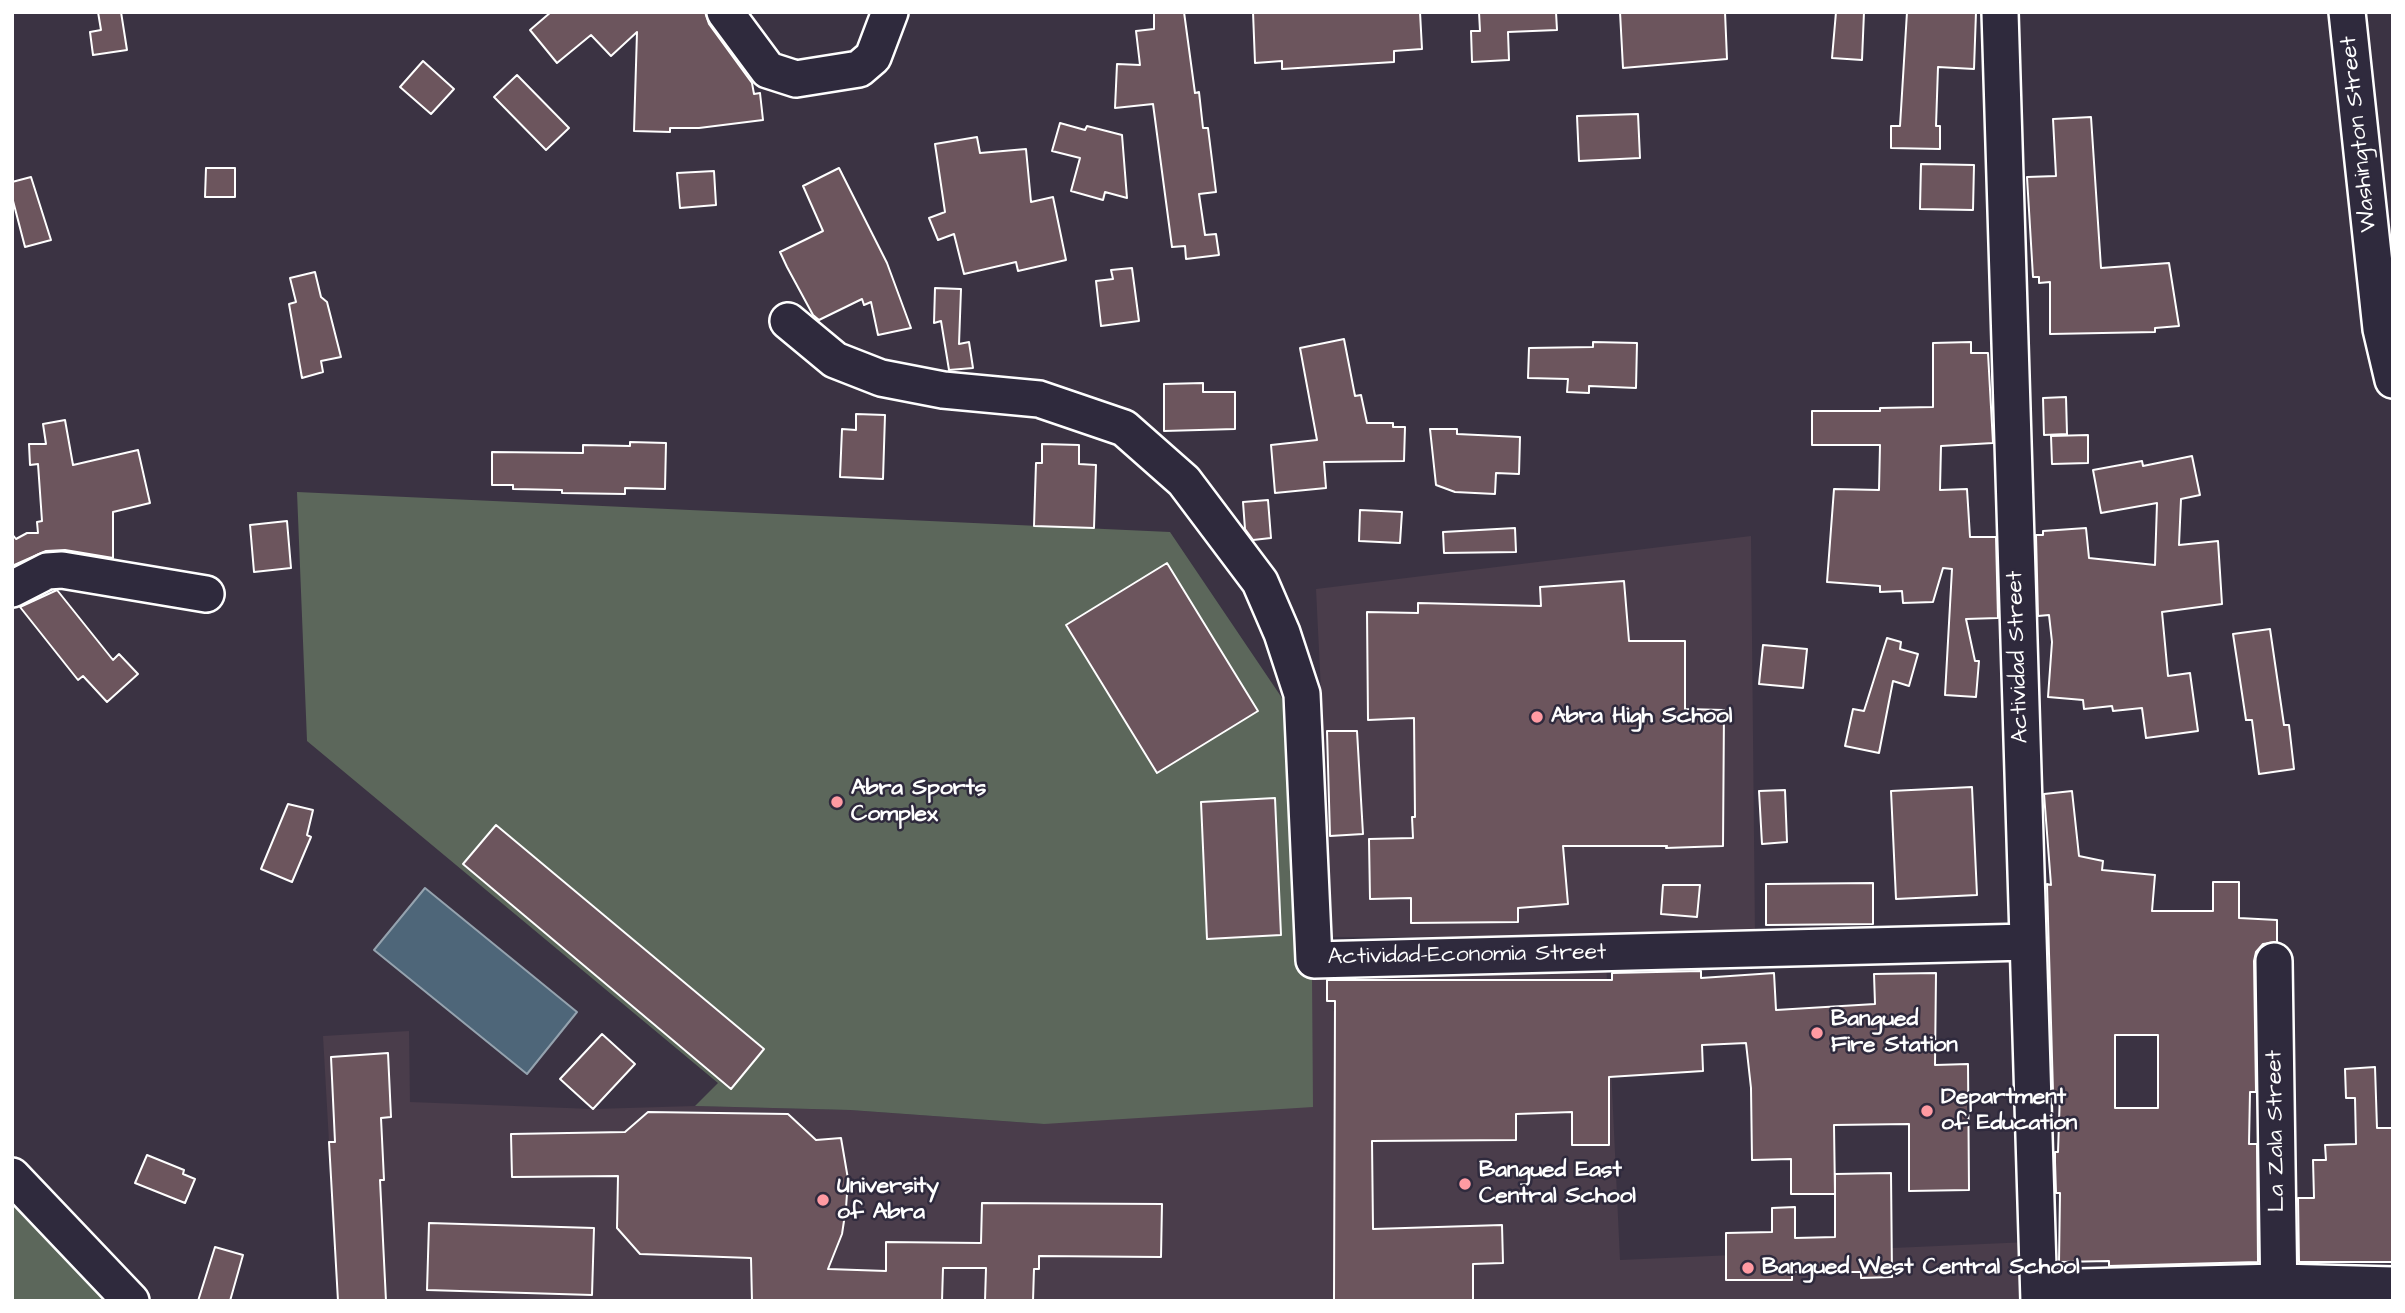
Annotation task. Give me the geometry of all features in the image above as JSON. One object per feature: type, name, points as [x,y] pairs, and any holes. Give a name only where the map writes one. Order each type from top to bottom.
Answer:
[{"type":"street","points":[[725,12],[768,70],[796,79],[859,69],[873,57],[890,12]]},
{"type":"street","name":"Actividad Street","points":[[2000,12],[2039,1294]]},
{"type":"street","name":"Washington Street","points":[[2347,12],[2381,329],[2393,380]]},
{"type":"street","name":"Actividad-Economia Street","points":[[788,321],[835,360],[881,378],[943,390],[1039,399],[1124,428],[1184,481],[1260,582],[1282,633],[1302,694],[1314,960],[2027,942]]},
{"type":"street","points":[[12,589],[47,571],[62,570],[206,594]]},
{"type":"street","name":"La Zala Street","points":[[2274,961],[2279,1291]]},
{"type":"street","points":[[17,1188],[131,1301]]},
{"type":"street","points":[[2039,1294],[2279,1291],[2393,1285]]},
{"type":"shaded area","name":"Abra High School","points":[[1751,536],[1755,936],[1333,937],[1316,589]]},
{"type":"shaded area","points":[[1606,960],[1620,1260],[2029,1242],[2027,1301],[338,1301],[323,1036],[409,1031],[410,1102],[593,1109],[695,1106],[850,1110],[1044,1124],[1312,976]]},
{"type":"green space","name":"Abra Sports Complex","points":[[297,492],[1170,532],[1282,698],[1312,976],[1313,1107],[1044,1124],[850,1110],[695,1106],[718,1083],[307,741]]},
{"type":"green space","points":[[16,1204],[105,1301],[12,1301],[12,1205]]},
{"type":"water","points":[[425,888],[577,1012],[527,1074],[374,950]]},
{"type":"building","points":[[98,12],[121,12],[127,50],[93,55],[90,32],[101,30]]},
{"type":"building","points":[[551,12],[705,12],[709,24],[752,83],[754,94],[760,93],[763,120],[699,128],[670,128],[670,132],[634,131],[637,32],[611,56],[591,35],[557,63],[530,30]]},
{"type":"building","points":[[1154,12],[1184,12],[1195,93],[1199,92],[1203,128],[1208,128],[1216,192],[1199,194],[1205,235],[1216,234],[1219,255],[1186,259],[1185,246],[1172,247],[1153,104],[1115,108],[1117,64],[1140,65],[1136,31],[1154,29]]},
{"type":"building","points":[[1253,12],[1420,12],[1422,49],[1394,51],[1394,62],[1282,69],[1282,61],[1255,63]]},
{"type":"building","points":[[1479,12],[1556,12],[1557,30],[1508,32],[1509,60],[1472,62],[1471,31],[1480,31]]},
{"type":"building","points":[[1620,12],[1725,12],[1727,59],[1623,68]]},
{"type":"building","points":[[1836,12],[1864,12],[1862,60],[1832,58]]},
{"type":"building","points":[[1907,12],[1976,12],[1974,69],[1938,67],[1936,126],[1940,126],[1940,149],[1891,148],[1891,126],[1900,126]]},
{"type":"building","points":[[423,61],[454,89],[431,114],[400,87]]},
{"type":"building","points":[[517,75],[569,128],[546,150],[494,97]]},
{"type":"building","points":[[1638,114],[1640,158],[1579,161],[1577,116]]},
{"type":"building","points":[[2091,117],[2101,268],[2169,263],[2179,326],[2155,328],[2155,332],[2050,334],[2050,282],[2039,283],[2039,277],[2033,277],[2027,177],[2056,176],[2053,119]]},
{"type":"building","points":[[1060,123],[1085,130],[1087,126],[1122,135],[1127,198],[1105,192],[1103,200],[1071,191],[1080,158],[1052,151]]},
{"type":"building","points":[[977,137],[980,153],[1026,149],[1031,202],[1053,197],[1066,260],[1018,271],[1016,262],[964,274],[954,234],[938,240],[929,218],[945,212],[935,144]]},
{"type":"building","points":[[1921,164],[1974,165],[1973,210],[1920,209]]},
{"type":"building","points":[[206,168],[235,168],[235,197],[205,197]]},
{"type":"building","points":[[839,168],[887,263],[911,328],[878,335],[871,302],[864,305],[862,299],[819,320],[813,315],[780,252],[823,231],[803,186]]},
{"type":"building","points":[[714,171],[716,205],[680,208],[677,173]]},
{"type":"building","points":[[31,177],[51,240],[25,247],[12,197],[12,182]]},
{"type":"building","points":[[1132,268],[1139,321],[1101,326],[1096,281],[1113,279],[1111,270]]},
{"type":"building","points":[[315,272],[321,297],[327,302],[341,357],[321,361],[323,372],[302,378],[289,304],[296,302],[290,278]]},
{"type":"building","points":[[935,288],[961,289],[959,344],[969,342],[973,368],[949,370],[941,321],[934,323]]},
{"type":"building","points":[[1344,339],[1355,396],[1361,395],[1367,423],[1393,423],[1393,427],[1405,427],[1404,461],[1324,462],[1326,488],[1275,493],[1271,445],[1317,440],[1300,348]]},
{"type":"building","points":[[1593,342],[1637,343],[1636,388],[1589,386],[1589,393],[1567,392],[1568,379],[1528,378],[1529,348],[1593,347]]},
{"type":"building","points":[[1971,342],[1971,353],[1988,353],[1993,443],[1941,446],[1940,490],[1967,489],[1970,537],[1996,537],[1998,618],[1966,619],[1975,661],[1979,661],[1976,697],[1945,695],[1952,569],[1943,568],[1933,602],[1903,603],[1902,591],[1880,592],[1880,586],[1827,582],[1834,489],[1879,490],[1880,445],[1812,445],[1812,411],[1880,411],[1880,408],[1933,407],[1933,343]]},
{"type":"building","points":[[1203,383],[1203,392],[1235,392],[1235,429],[1164,431],[1164,384]]},
{"type":"building","points":[[2066,397],[2067,434],[2044,435],[2043,398]]},
{"type":"building","points":[[856,414],[885,415],[883,479],[840,477],[842,429],[856,430]]},
{"type":"building","points":[[65,420],[73,465],[138,450],[150,503],[113,512],[113,558],[65,550],[46,551],[12,566],[12,534],[16,539],[27,533],[38,533],[37,522],[42,521],[38,464],[30,465],[29,444],[46,444],[43,424]]},
{"type":"building","points":[[1430,429],[1457,429],[1457,434],[1520,437],[1519,474],[1496,473],[1495,494],[1455,492],[1436,485]]},
{"type":"building","points":[[2088,435],[2088,463],[2052,464],[2051,436]]},
{"type":"building","points":[[630,442],[666,443],[665,489],[625,488],[625,494],[562,493],[562,490],[513,489],[513,485],[492,485],[492,452],[583,453],[583,445],[630,446]]},
{"type":"building","points":[[1042,444],[1079,445],[1079,464],[1096,465],[1094,528],[1034,526],[1036,463],[1042,463]]},
{"type":"building","points":[[2192,456],[2200,495],[2181,499],[2179,545],[2218,541],[2222,604],[2162,612],[2168,676],[2190,673],[2198,731],[2146,738],[2142,708],[2113,711],[2112,706],[2084,709],[2083,700],[2048,697],[2052,642],[2049,615],[2038,616],[2036,535],[2043,535],[2043,531],[2086,528],[2089,558],[2155,565],[2157,503],[2101,513],[2093,470],[2142,461],[2143,466]]},
{"type":"building","points":[[1268,500],[1271,538],[1253,540],[1245,529],[1243,502]]},
{"type":"building","points":[[1360,510],[1402,512],[1400,543],[1359,541]]},
{"type":"building","points":[[287,521],[291,568],[254,572],[250,525]]},
{"type":"building","points":[[1515,528],[1516,552],[1444,553],[1443,532]]},
{"type":"building","points":[[1167,563],[1258,711],[1157,773],[1066,625]]},
{"type":"building","points":[[1624,581],[1629,641],[1685,641],[1685,709],[1724,710],[1723,846],[1563,846],[1568,904],[1518,908],[1518,922],[1411,923],[1411,898],[1370,899],[1369,839],[1413,838],[1414,718],[1368,720],[1367,612],[1418,613],[1418,603],[1541,606],[1540,587]]},
{"type":"building","points":[[57,590],[113,660],[119,654],[138,674],[107,702],[83,676],[78,680],[20,607]]},
{"type":"building","points":[[2270,629],[2284,725],[2289,725],[2294,769],[2259,774],[2252,720],[2246,720],[2233,634]]},
{"type":"building","points":[[1887,638],[1901,642],[1900,649],[1918,654],[1909,686],[1893,681],[1879,753],[1845,746],[1853,709],[1864,711]]},
{"type":"building","points":[[1763,645],[1807,649],[1803,688],[1759,684]]},
{"type":"building","points":[[1327,731],[1357,731],[1363,834],[1330,836]]},
{"type":"building","points":[[1972,787],[1977,895],[1896,899],[1891,791]]},
{"type":"building","points":[[1785,790],[1787,842],[1762,844],[1759,791]]},
{"type":"building","points":[[2072,791],[2079,856],[2103,861],[2102,870],[2155,875],[2152,911],[2213,911],[2213,882],[2239,882],[2239,918],[2277,920],[2277,942],[2263,944],[2256,952],[2254,961],[2256,1092],[2250,1092],[2249,1144],[2257,1144],[2258,1262],[2109,1266],[2109,1261],[2059,1262],[2060,1193],[2056,1193],[2055,1152],[2058,1152],[2060,1092],[2053,1092],[2047,884],[2051,885],[2044,794]],"holes":[[[2115,1035],[2158,1035],[2158,1108],[2115,1108]]]},
{"type":"building","points":[[1275,798],[1281,935],[1207,939],[1201,802]]},
{"type":"building","points":[[288,804],[313,810],[307,835],[311,837],[292,882],[261,869]]},
{"type":"building","points":[[496,825],[764,1049],[731,1089],[463,864]]},
{"type":"building","points":[[1873,883],[1873,924],[1766,925],[1766,884]]},
{"type":"building","points":[[1663,885],[1700,885],[1697,917],[1661,914]]},
{"type":"building","points":[[1701,971],[1701,978],[1774,973],[1776,1010],[1875,1004],[1874,974],[1936,973],[1935,1065],[1968,1064],[1969,1190],[1909,1191],[1909,1124],[1834,1125],[1835,1194],[1791,1194],[1791,1159],[1752,1160],[1751,1088],[1746,1043],[1702,1045],[1703,1071],[1609,1077],[1609,1145],[1572,1145],[1572,1112],[1516,1114],[1516,1140],[1372,1141],[1373,1229],[1502,1225],[1503,1263],[1473,1264],[1473,1301],[1334,1301],[1335,1001],[1327,1001],[1327,980],[1612,980],[1612,973]]},
{"type":"building","points":[[602,1034],[635,1064],[593,1109],[560,1079]]},
{"type":"building","points":[[388,1053],[391,1117],[381,1118],[384,1180],[380,1180],[386,1301],[338,1301],[329,1142],[335,1142],[331,1057]]},
{"type":"building","points":[[2375,1067],[2377,1128],[2392,1128],[2393,1262],[2299,1262],[2298,1198],[2314,1198],[2313,1160],[2326,1160],[2325,1145],[2356,1144],[2355,1098],[2346,1098],[2345,1069]]},
{"type":"building","points":[[648,1112],[788,1114],[816,1140],[841,1138],[848,1179],[846,1208],[842,1234],[828,1269],[886,1271],[886,1242],[981,1243],[982,1203],[1162,1204],[1161,1257],[1039,1256],[1039,1269],[1034,1269],[1033,1301],[985,1301],[986,1268],[943,1268],[942,1301],[752,1301],[751,1258],[640,1254],[617,1228],[618,1176],[512,1177],[511,1134],[625,1132]]},
{"type":"building","points":[[147,1155],[184,1170],[183,1174],[195,1179],[185,1203],[135,1183]]},
{"type":"building","points":[[1891,1173],[1892,1277],[1861,1278],[1861,1272],[1792,1272],[1792,1280],[1726,1280],[1726,1233],[1772,1232],[1772,1208],[1795,1207],[1795,1238],[1835,1237],[1835,1174]]},
{"type":"building","points":[[429,1223],[594,1228],[592,1295],[427,1290]]},
{"type":"building","points":[[215,1247],[243,1255],[230,1301],[198,1301]]},
{"type":"place","name":"Abra High School","points":[[1537,717]]},
{"type":"place","name":"Abra Sports Complex","points":[[837,802]]},
{"type":"place","name":"Bangued Fire Station","points":[[1817,1033]]},
{"type":"place","name":"Department of Education","points":[[1927,1111]]},
{"type":"place","name":"Bangued East Central School","points":[[1465,1184]]},
{"type":"place","name":"University of Abra","points":[[823,1200]]},
{"type":"place","name":"Bangued West Central School","points":[[1748,1268]]}]
